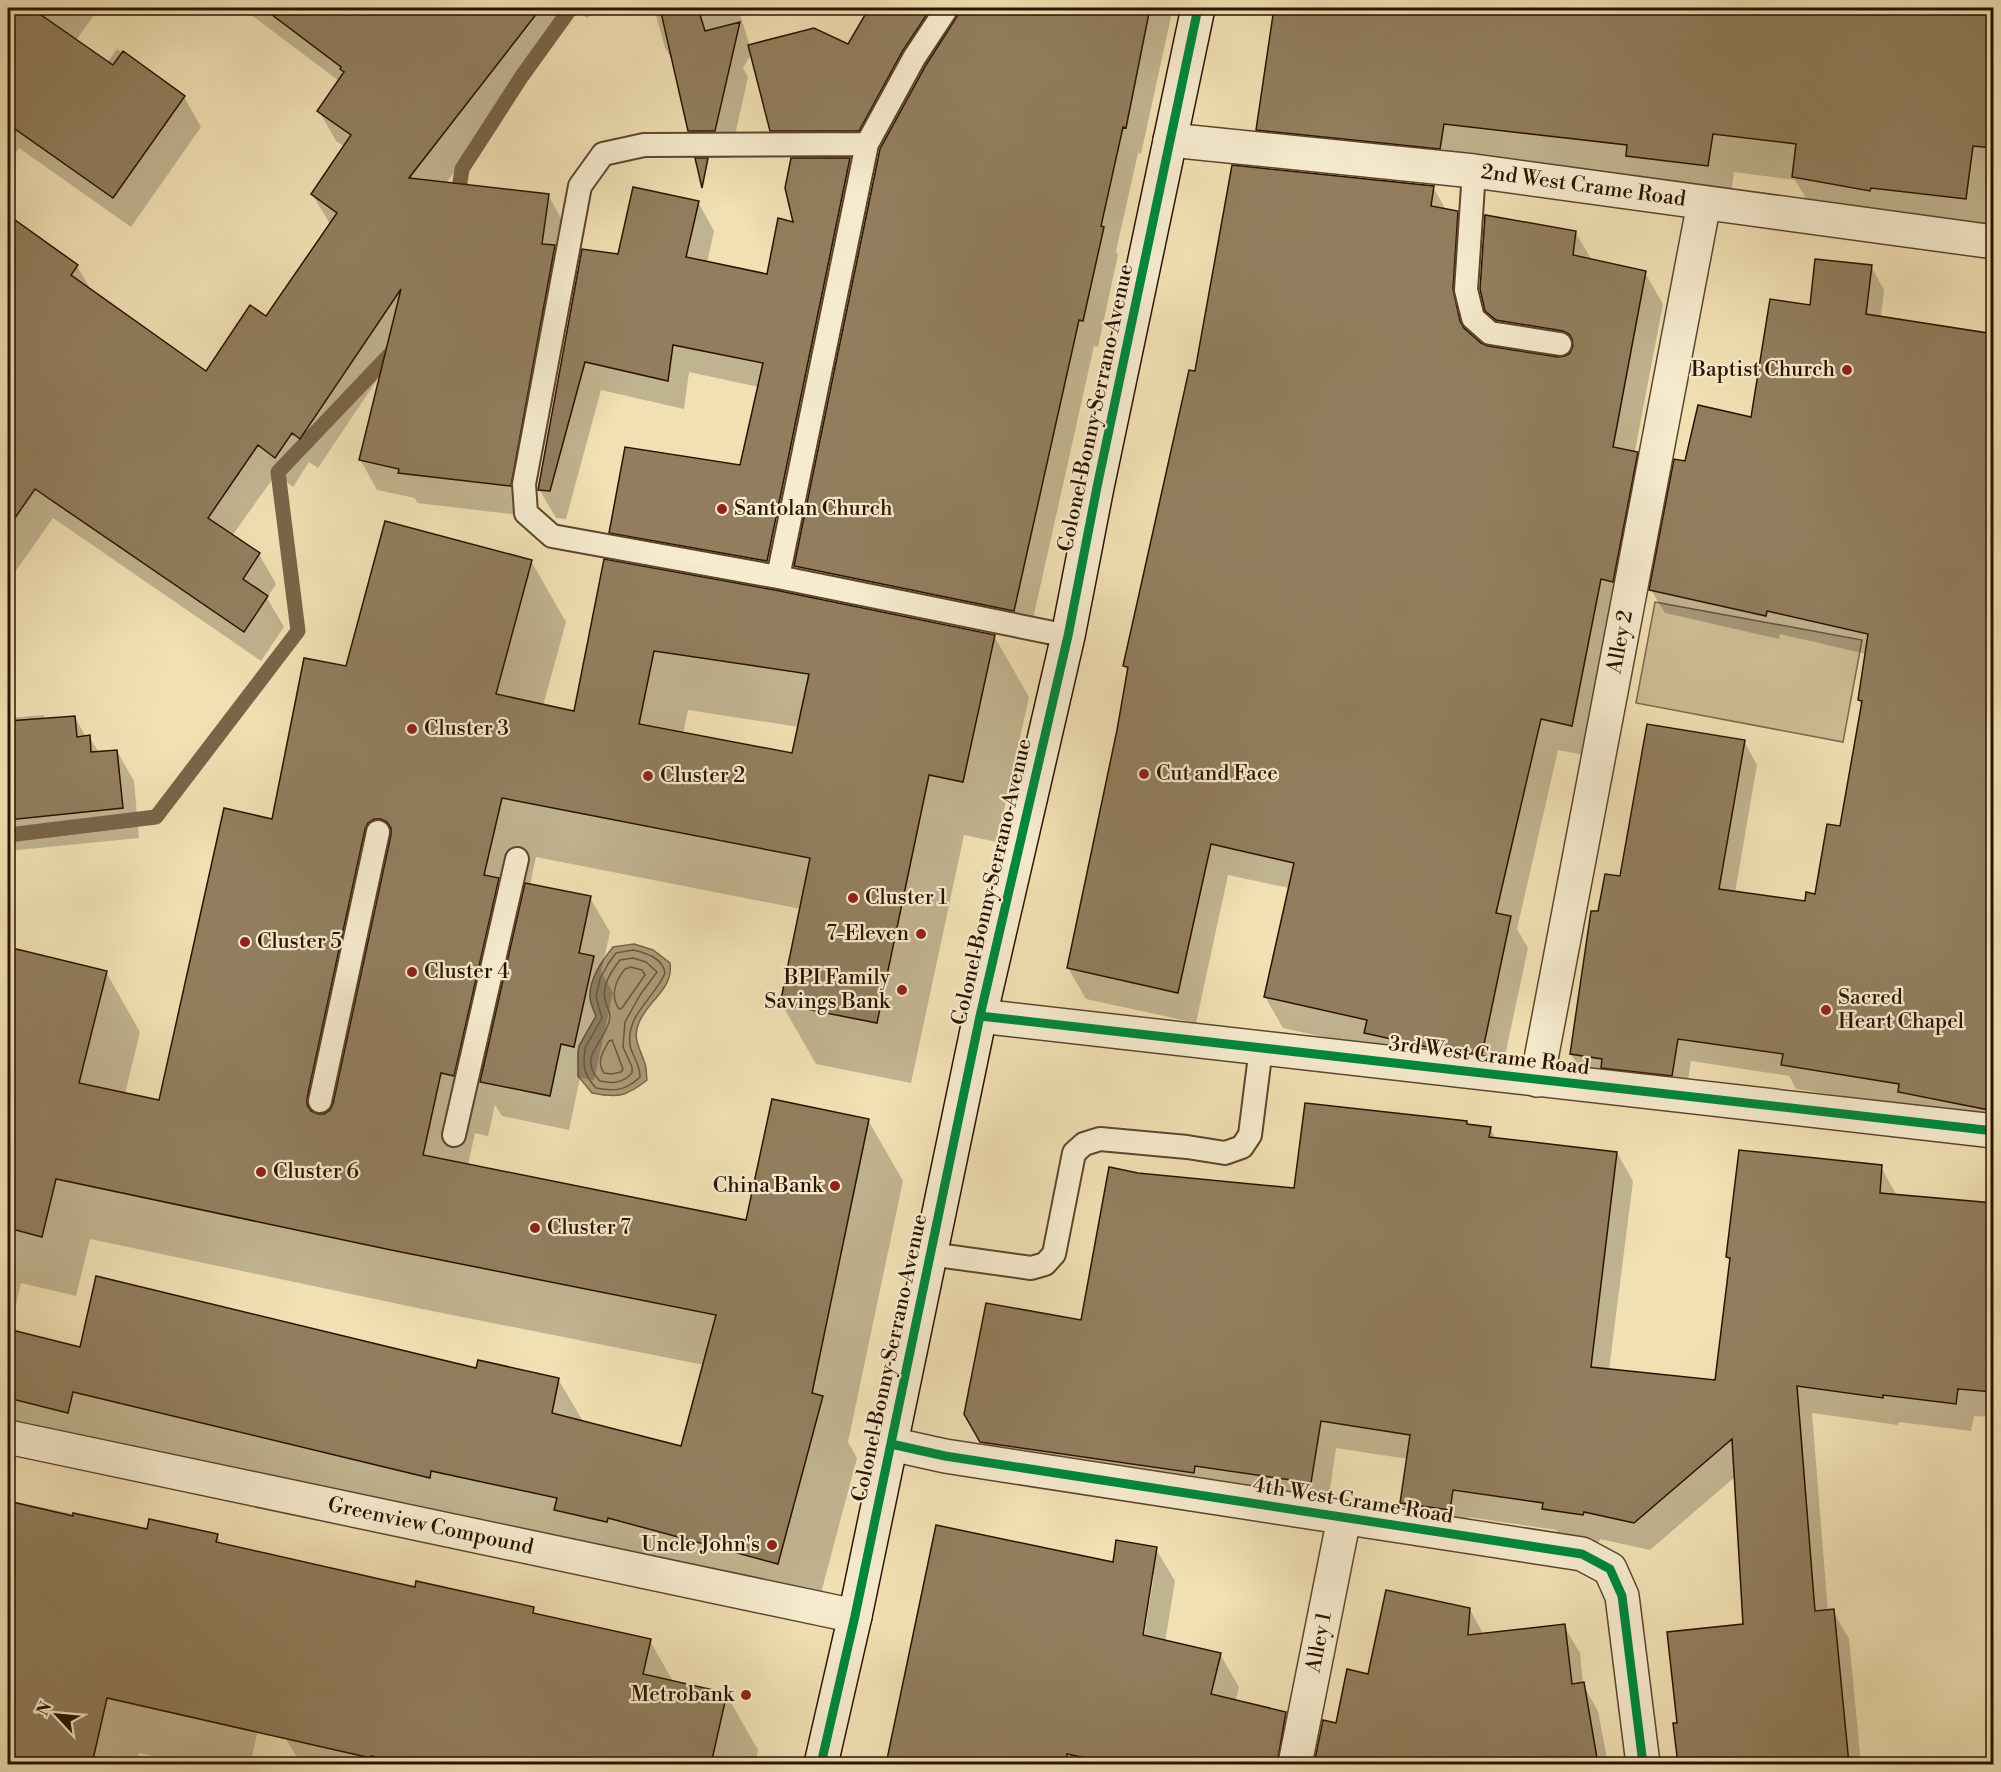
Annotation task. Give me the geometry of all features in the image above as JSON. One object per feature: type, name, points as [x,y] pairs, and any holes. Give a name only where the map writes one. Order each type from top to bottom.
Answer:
[{"type":"street","name":"Colonel Bonny Serrano Avenue","points":[[821,1764],[855,1616],[980,1016],[1068,636],[1097,487],[1198,8]]},
{"type":"street","name":"2nd West Crame Road","points":[[1170,140],[1474,171],[1994,242]]},
{"type":"street","name":"Alley 2","points":[[1537,1080],[1704,203]]},
{"type":"street","name":"3rd West Crame Road","points":[[980,1016],[1994,1131]]},
{"type":"street","name":"Greenview Compound","points":[[8,1437],[855,1616]]},
{"type":"street","name":"4th West Crame Road","points":[[891,1444],[945,1456],[1582,1554],[1610,1569],[1622,1596],[1643,1764]]},
{"type":"street","name":"Alley 1","points":[[1295,1764],[1344,1518]]},
{"type":"lane","points":[[778,577],[867,144],[914,58],[947,8]]},
{"type":"lane","points":[[867,144],[644,145],[603,154],[580,186],[524,484],[526,513],[552,536],[778,577],[1068,636]]},
{"type":"lane","points":[[1474,171],[1466,290],[1473,318],[1490,333],[1560,344]]},
{"type":"lane","points":[[320,1101],[378,832]]},
{"type":"lane","points":[[454,1135],[517,859]]},
{"type":"lane","points":[[930,1254],[1031,1269],[1045,1264],[1054,1254],[1074,1153],[1084,1144],[1100,1139],[1225,1153],[1242,1147],[1250,1135],[1261,1048]]},
{"type":"shaded area","points":[[1655,602],[1862,640],[1843,742],[1636,703]]},
{"type":"water","points":[[634,944],[653,950],[670,963],[668,981],[647,1009],[637,1030],[647,1080],[621,1095],[592,1093],[578,1076],[579,1046],[596,1016],[590,999],[590,990],[594,977],[613,947]]},
{"type":"building","points":[[8,8],[31,8],[113,65],[123,51],[185,96],[113,198],[8,124]]},
{"type":"building","points":[[263,8],[541,8],[409,178],[549,194],[542,244],[555,245],[511,486],[398,473],[399,469],[359,460],[401,289],[300,439],[292,433],[275,458],[258,445],[208,518],[260,553],[243,579],[268,596],[244,632],[35,489],[8,528],[8,215],[78,265],[71,275],[206,371],[250,305],[266,316],[337,213],[311,194],[351,135],[317,111],[344,72],[340,69],[341,67]]},
{"type":"building","points":[[660,8],[698,8],[705,31],[740,22],[715,131],[688,131]]},
{"type":"building","points":[[869,8],[931,8],[902,52],[859,131],[770,131],[748,45],[814,28],[848,44]]},
{"type":"building","points":[[960,8],[1150,8],[1126,128],[1123,127],[1101,226],[1104,227],[1083,321],[1079,320],[1014,611],[794,566],[880,149]]},
{"type":"building","points":[[1274,8],[1994,8],[1994,148],[1973,146],[1966,199],[1871,188],[1870,191],[1792,177],[1796,144],[1713,134],[1708,166],[1626,156],[1627,145],[1444,124],[1440,149],[1256,130]]},
{"type":"building","points":[[695,158],[708,158],[702,188]]},
{"type":"building","points":[[791,158],[850,158],[767,561],[609,533],[625,447],[740,465],[763,363],[673,345],[668,381],[585,362],[550,491],[538,490],[582,249],[618,254],[633,187],[699,201],[686,257],[767,274],[778,218],[793,222],[785,188]]},
{"type":"building","points":[[1232,165],[1434,186],[1431,206],[1458,211],[1453,289],[1460,321],[1464,328],[1488,346],[1558,357],[1570,353],[1573,346],[1569,334],[1563,331],[1496,320],[1485,311],[1480,289],[1485,215],[1576,231],[1573,255],[1646,271],[1613,447],[1638,452],[1613,582],[1601,579],[1572,726],[1541,719],[1496,913],[1511,916],[1482,1054],[1436,1049],[1364,1033],[1367,1020],[1264,997],[1294,863],[1211,844],[1178,993],[1067,968],[1117,730],[1128,667],[1123,666],[1189,370],[1195,371]]},
{"type":"building","points":[[1815,259],[1872,265],[1866,314],[1994,334],[1994,1111],[1898,1092],[1899,1084],[1781,1065],[1783,1054],[1678,1039],[1672,1076],[1601,1068],[1602,1059],[1570,1054],[1591,911],[1598,911],[1605,874],[1620,876],[1647,724],[1745,740],[1719,889],[1805,901],[1806,892],[1815,894],[1827,824],[1840,826],[1862,701],[1858,700],[1868,634],[1767,611],[1766,616],[1649,590],[1674,459],[1685,461],[1698,405],[1751,417],[1770,299],[1810,305]]},
{"type":"building","points":[[385,521],[532,560],[496,694],[574,711],[604,559],[775,590],[995,635],[963,782],[929,775],[877,1023],[780,1004],[810,858],[502,798],[484,875],[499,878],[454,1076],[441,1073],[423,1155],[746,1220],[772,1099],[869,1119],[812,1393],[823,1396],[778,1564],[608,1518],[607,1522],[554,1510],[557,1498],[431,1471],[430,1478],[73,1392],[68,1413],[8,1398],[8,1329],[80,1347],[96,1276],[476,1368],[478,1360],[559,1378],[552,1413],[681,1446],[716,1315],[391,1250],[56,1179],[42,1237],[8,1228],[8,947],[107,971],[79,1083],[159,1100],[224,808],[272,819],[304,658],[346,666]],"holes":[[[654,651],[809,674],[792,753],[639,724]],[[374,819],[387,822],[391,828],[391,835],[333,1104],[330,1110],[324,1114],[318,1114],[311,1111],[307,1105],[307,1098],[365,829]]]},
{"type":"building","points":[[75,716],[77,737],[90,735],[91,752],[117,750],[123,808],[8,820],[8,721]]},
{"type":"building","points":[[525,883],[591,896],[579,953],[594,956],[574,1047],[561,1044],[550,1096],[480,1082]]},
{"type":"building","points":[[1305,1103],[1467,1121],[1467,1124],[1491,1127],[1489,1137],[1617,1152],[1591,1367],[1715,1380],[1730,1258],[1726,1257],[1739,1150],[1882,1165],[1880,1193],[1994,1203],[1994,1392],[1958,1389],[1956,1404],[1883,1395],[1883,1398],[1797,1386],[1815,1611],[1834,1609],[1849,1764],[1678,1764],[1673,1723],[1677,1723],[1667,1632],[1743,1624],[1732,1439],[1634,1523],[1584,1512],[1583,1515],[1542,1509],[1543,1503],[1453,1490],[1450,1510],[1400,1503],[1410,1435],[1321,1421],[1311,1483],[1195,1466],[1194,1473],[980,1442],[964,1414],[986,1303],[1081,1320],[1109,1167],[1138,1173],[1294,1188]]},
{"type":"building","points":[[8,1501],[73,1516],[73,1513],[147,1529],[149,1519],[218,1534],[216,1542],[415,1587],[416,1581],[534,1607],[533,1613],[651,1639],[643,1674],[727,1693],[711,1764],[407,1764],[371,1756],[371,1758],[107,1698],[92,1764],[8,1764]]},
{"type":"building","points":[[936,1525],[1113,1562],[1116,1540],[1157,1547],[1143,1635],[1221,1653],[1211,1694],[1286,1712],[1277,1764],[1114,1764],[1067,1754],[1065,1764],[886,1764]]},
{"type":"building","points":[[1386,1590],[1470,1608],[1468,1635],[1565,1624],[1572,1684],[1584,1682],[1598,1764],[1314,1764],[1323,1720],[1336,1723],[1347,1669],[1368,1674]]},
{"type":"waterway","points":[[457,202],[462,169],[522,76],[571,8]]},
{"type":"waterway","points":[[8,835],[156,817],[298,631],[278,472],[397,347]]},
{"type":"cycle path","points":[[821,1764],[855,1616],[980,1016],[1068,636],[1097,487],[1198,8]]},
{"type":"cycle path","points":[[980,1016],[1994,1131]]},
{"type":"cycle path","points":[[891,1444],[945,1456],[1582,1554],[1610,1569],[1622,1596],[1643,1764]]},
{"type":"place","name":"Baptist Church","points":[[1847,370]]},
{"type":"place","name":"Santolan Church","points":[[722,509]]},
{"type":"place","name":"Cluster 3","points":[[412,729]]},
{"type":"place","name":"Cut and Face","points":[[1144,774]]},
{"type":"place","name":"Cluster 2","points":[[648,776]]},
{"type":"place","name":"Cluster 1","points":[[853,898]]},
{"type":"place","name":"7-Eleven","points":[[921,934]]},
{"type":"place","name":"Cluster 5","points":[[245,942]]},
{"type":"place","name":"Cluster 4","points":[[412,972]]},
{"type":"place","name":"BPI Family Savings Bank","points":[[902,990]]},
{"type":"place","name":"Sacred Heart Chapel","points":[[1826,1010]]},
{"type":"place","name":"Cluster 6","points":[[261,1172]]},
{"type":"place","name":"China Bank","points":[[835,1186]]},
{"type":"place","name":"Cluster 7","points":[[535,1228]]},
{"type":"place","name":"Uncle John's","points":[[772,1545]]},
{"type":"place","name":"Metrobank","points":[[746,1695]]}]
